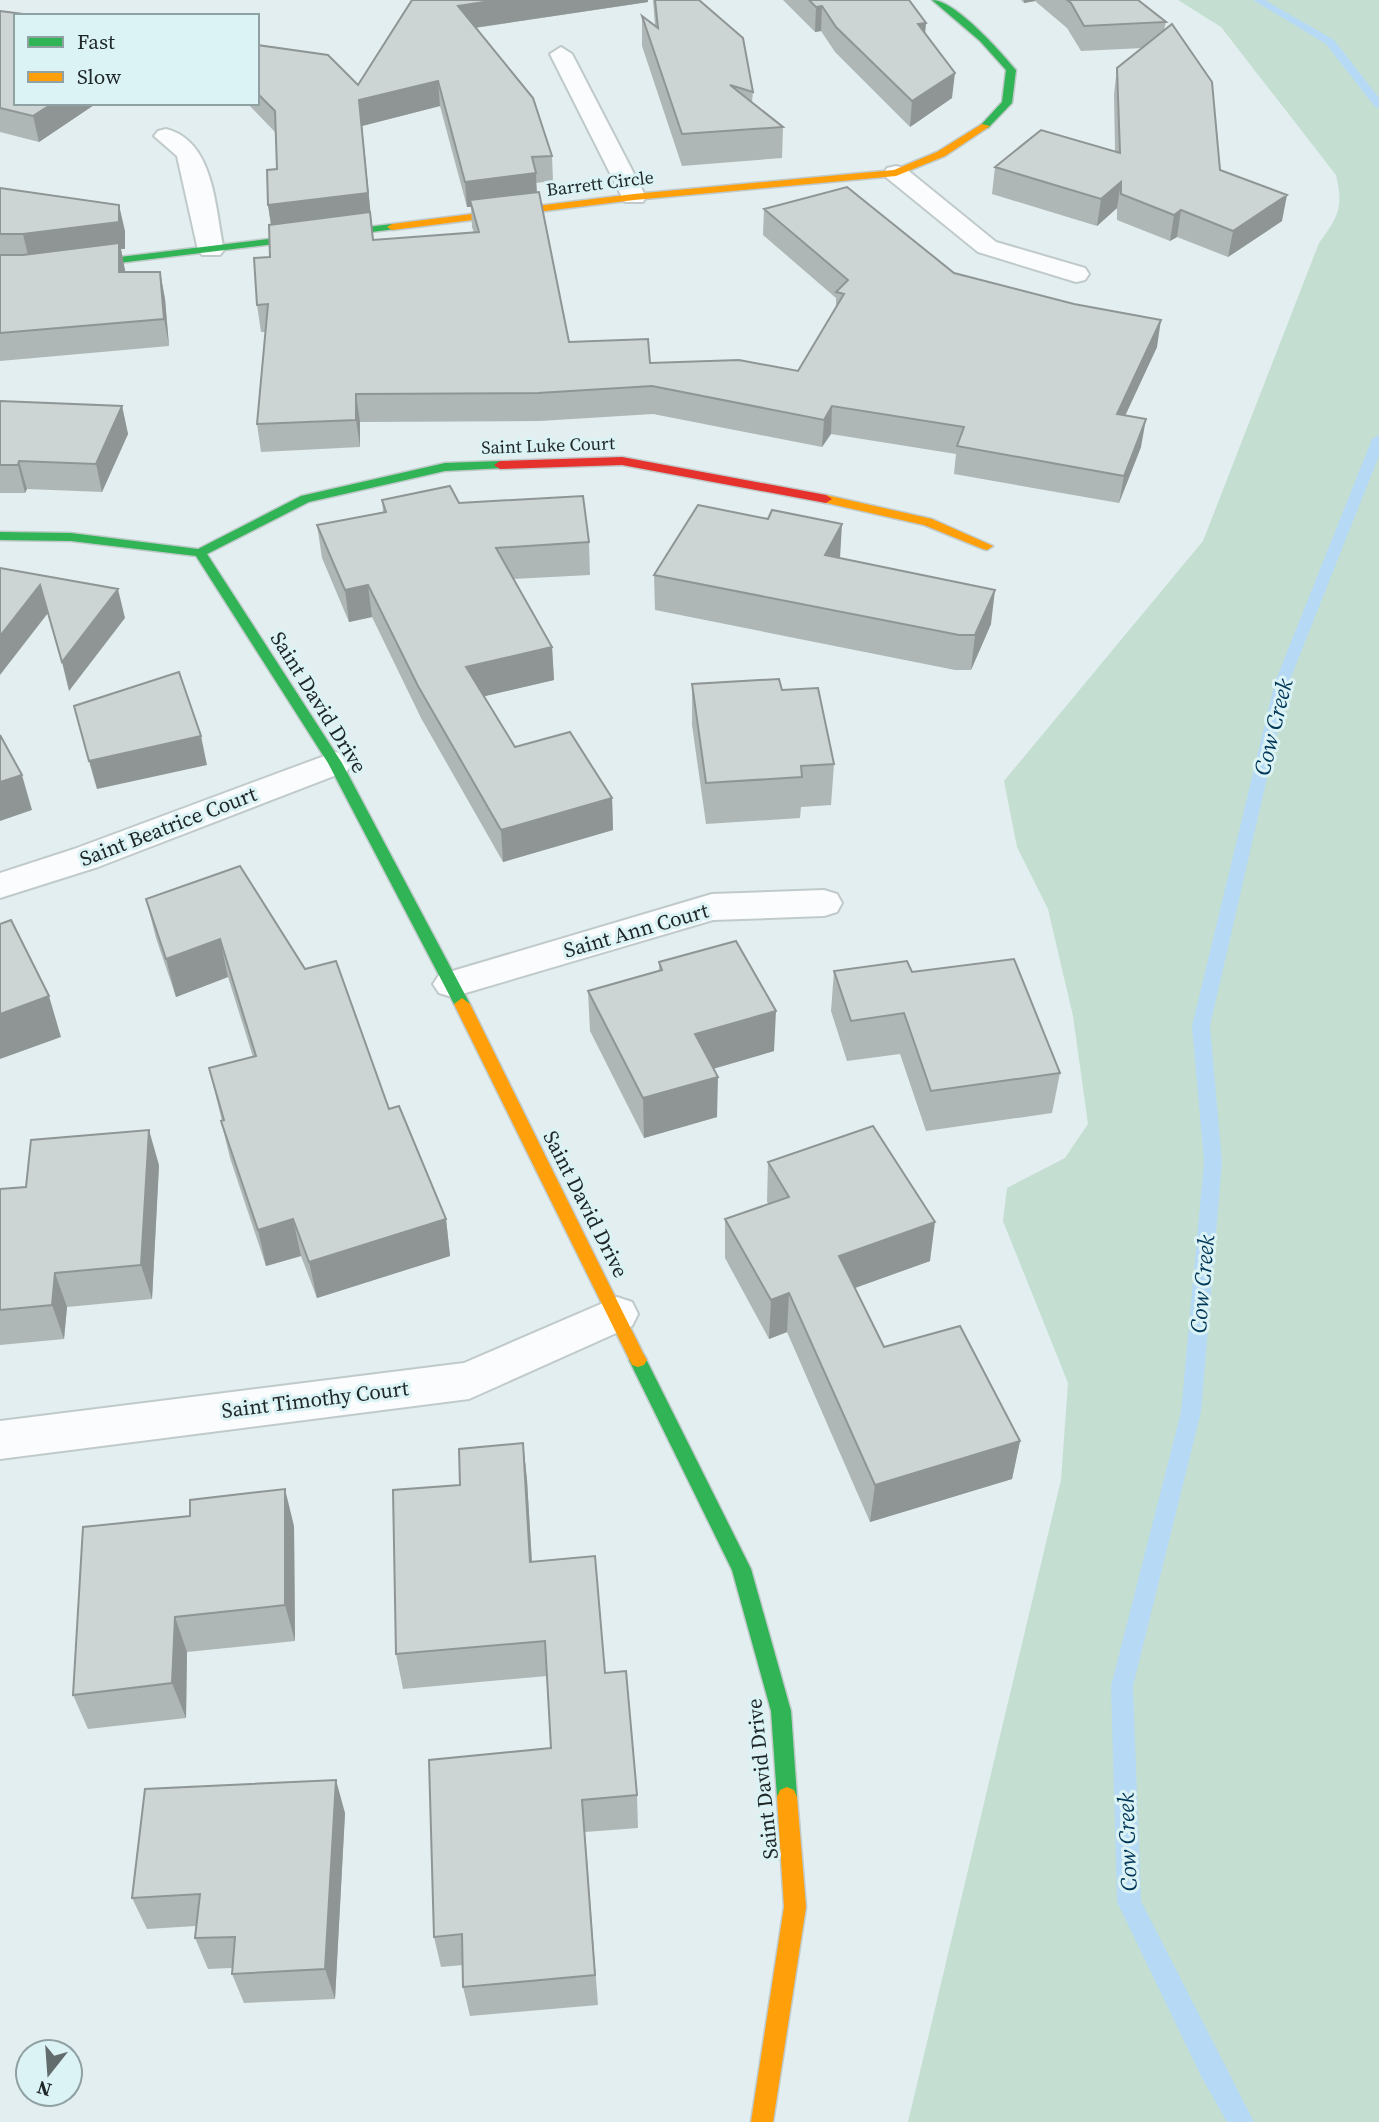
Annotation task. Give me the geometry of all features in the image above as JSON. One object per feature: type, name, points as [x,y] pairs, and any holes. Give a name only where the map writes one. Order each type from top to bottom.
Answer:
[{"type":"street","name":"Barrett Circle","points":[[0,271],[29,271],[211,250],[634,197],[895,173],[941,154],[980,131],[1007,103],[1011,70],[983,39],[936,0]]},
{"type":"street","points":[[561,54],[634,197]]},
{"type":"street","points":[[166,136],[188,153],[192,163],[211,250]]},
{"type":"street","points":[[895,173],[987,247],[1076,274]]},
{"type":"street","name":"Saint Luke Court","points":[[200,553],[305,499],[445,467],[622,461],[798,492],[928,522],[987,546]]},
{"type":"street","points":[[0,536],[71,537],[200,553]]},
{"type":"street","name":"Saint David Drive","points":[[200,553],[335,763],[452,984],[741,1569],[781,1711],[795,1907],[762,2122]]},
{"type":"street","name":"Saint Beatrice Court","points":[[0,886],[86,858],[335,763]]},
{"type":"street","name":"Saint Ann Court","points":[[452,984],[712,907],[824,903]]},
{"type":"street","name":"Saint Timothy Court","points":[[0,1440],[469,1381],[617,1314]]},
{"type":"green space","points":[[1178,0],[1379,0],[1379,2122],[908,2122],[1061,1480],[1068,1383],[1003,1221],[1007,1188],[1065,1158],[1088,1124],[1073,1016],[1048,909],[1017,847],[1004,781],[1203,541],[1319,243],[1338,212],[1336,175],[1221,27]]},
{"type":"building","points":[[412,0],[497,0],[458,6],[533,98],[552,156],[532,157],[536,173],[465,182],[438,81],[359,100],[368,193],[268,205],[267,170],[277,169],[275,111],[259,95],[259,45],[328,55],[358,85]]},
{"type":"building","points":[[655,0],[699,0],[743,38],[753,92],[730,85],[783,127],[682,134],[642,16],[658,28]]},
{"type":"building","points":[[809,0],[909,0],[926,23],[918,24],[955,73],[912,101],[836,27],[822,6],[816,7]]},
{"type":"building","points":[[1067,0],[1138,0],[1166,22],[1084,26]]},
{"type":"building","points":[[0,11],[23,14],[14,14],[14,105],[50,105],[33,116],[0,108]]},
{"type":"building","points":[[1172,24],[1212,82],[1220,170],[1287,195],[1233,231],[1181,210],[1174,215],[1121,194],[1121,182],[1101,199],[995,167],[1041,130],[1120,153],[1117,68]]},
{"type":"building","points":[[847,187],[954,273],[1074,304],[1161,320],[1117,414],[1146,419],[1124,476],[957,446],[964,427],[832,406],[824,420],[652,386],[538,393],[356,394],[356,420],[257,424],[268,304],[257,305],[254,258],[270,257],[269,225],[370,212],[373,240],[479,232],[470,200],[539,192],[569,342],[648,339],[650,363],[739,360],[798,371],[844,294],[836,292],[848,280],[764,209]]},
{"type":"building","points":[[0,188],[119,205],[119,222],[23,234],[0,234]]},
{"type":"building","points":[[119,243],[119,272],[160,272],[164,319],[0,333],[0,255],[23,255]]},
{"type":"building","points":[[0,401],[122,406],[96,464],[19,461],[18,465],[0,465]]},
{"type":"building","points":[[450,486],[459,503],[583,496],[589,542],[496,548],[552,647],[466,667],[515,747],[570,732],[612,798],[501,830],[418,686],[368,585],[345,590],[317,525],[386,512],[382,500]]},
{"type":"building","points":[[698,505],[768,519],[772,510],[842,524],[825,555],[995,590],[975,635],[959,635],[654,575]]},
{"type":"building","points":[[0,568],[118,589],[62,662],[40,585],[0,636]]},
{"type":"building","points":[[179,672],[201,736],[89,761],[74,706]]},
{"type":"building","points":[[779,679],[782,690],[818,688],[834,764],[801,766],[802,777],[706,783],[692,684]]},
{"type":"building","points":[[0,735],[22,775],[0,782]]},
{"type":"building","points":[[240,866],[305,969],[336,961],[389,1109],[399,1106],[446,1219],[309,1262],[293,1219],[258,1230],[221,1121],[224,1120],[209,1068],[256,1056],[220,939],[166,959],[146,899]]},
{"type":"building","points":[[11,920],[49,996],[0,1014],[0,924]]},
{"type":"building","points":[[736,941],[776,1011],[695,1034],[718,1077],[643,1098],[588,991],[662,970],[659,962]]},
{"type":"building","points":[[1014,959],[1060,1073],[931,1091],[904,1013],[851,1021],[834,971],[907,961],[912,972]]},
{"type":"building","points":[[873,1126],[935,1222],[839,1256],[884,1347],[960,1326],[1020,1441],[875,1485],[789,1293],[771,1300],[725,1219],[789,1197],[768,1162]]},
{"type":"building","points":[[149,1130],[141,1265],[55,1273],[52,1305],[0,1310],[0,1189],[26,1187],[31,1140]]},
{"type":"building","points":[[523,1443],[530,1562],[595,1556],[605,1673],[626,1671],[637,1795],[582,1800],[595,1975],[463,1987],[462,1934],[434,1937],[429,1760],[551,1748],[545,1641],[396,1654],[393,1490],[460,1485],[459,1449]]},
{"type":"building","points":[[285,1489],[285,1605],[175,1617],[172,1683],[73,1695],[83,1527],[190,1516],[190,1500]]},
{"type":"building","points":[[336,1780],[325,1969],[232,1974],[235,1937],[195,1938],[200,1894],[132,1898],[145,1789]]},
{"type":"waterway","name":"Cow Creek","points":[[1258,0],[1330,42],[1379,105]]},
{"type":"waterway","name":"Cow Creek","points":[[1241,2122],[1210,2067],[1129,1902],[1122,1686],[1191,1412],[1213,1162],[1201,1026],[1282,682],[1379,439]]},
{"type":"traffic: fast","points":[[936,0],[983,39],[1011,70],[1007,103],[985,126]]},
{"type":"traffic: fast","points":[[0,271],[29,271],[392,227]]},
{"type":"traffic: fast","points":[[200,553],[305,499],[445,467],[500,465]]},
{"type":"traffic: fast","points":[[0,536],[71,537],[200,553],[335,763],[462,1004]]},
{"type":"traffic: fast","points":[[638,1360],[741,1569],[781,1711],[787,1797]]},
{"type":"traffic: slow","points":[[392,227],[634,197],[896,173],[941,154],[985,126]]},
{"type":"traffic: slow","points":[[826,499],[928,522],[987,546]]},
{"type":"traffic: slow","points":[[462,1004],[638,1360]]},
{"type":"traffic: slow","points":[[762,2122],[795,1907],[787,1797]]},
{"type":"traffic: jam","points":[[500,465],[622,461],[826,499]]}]
